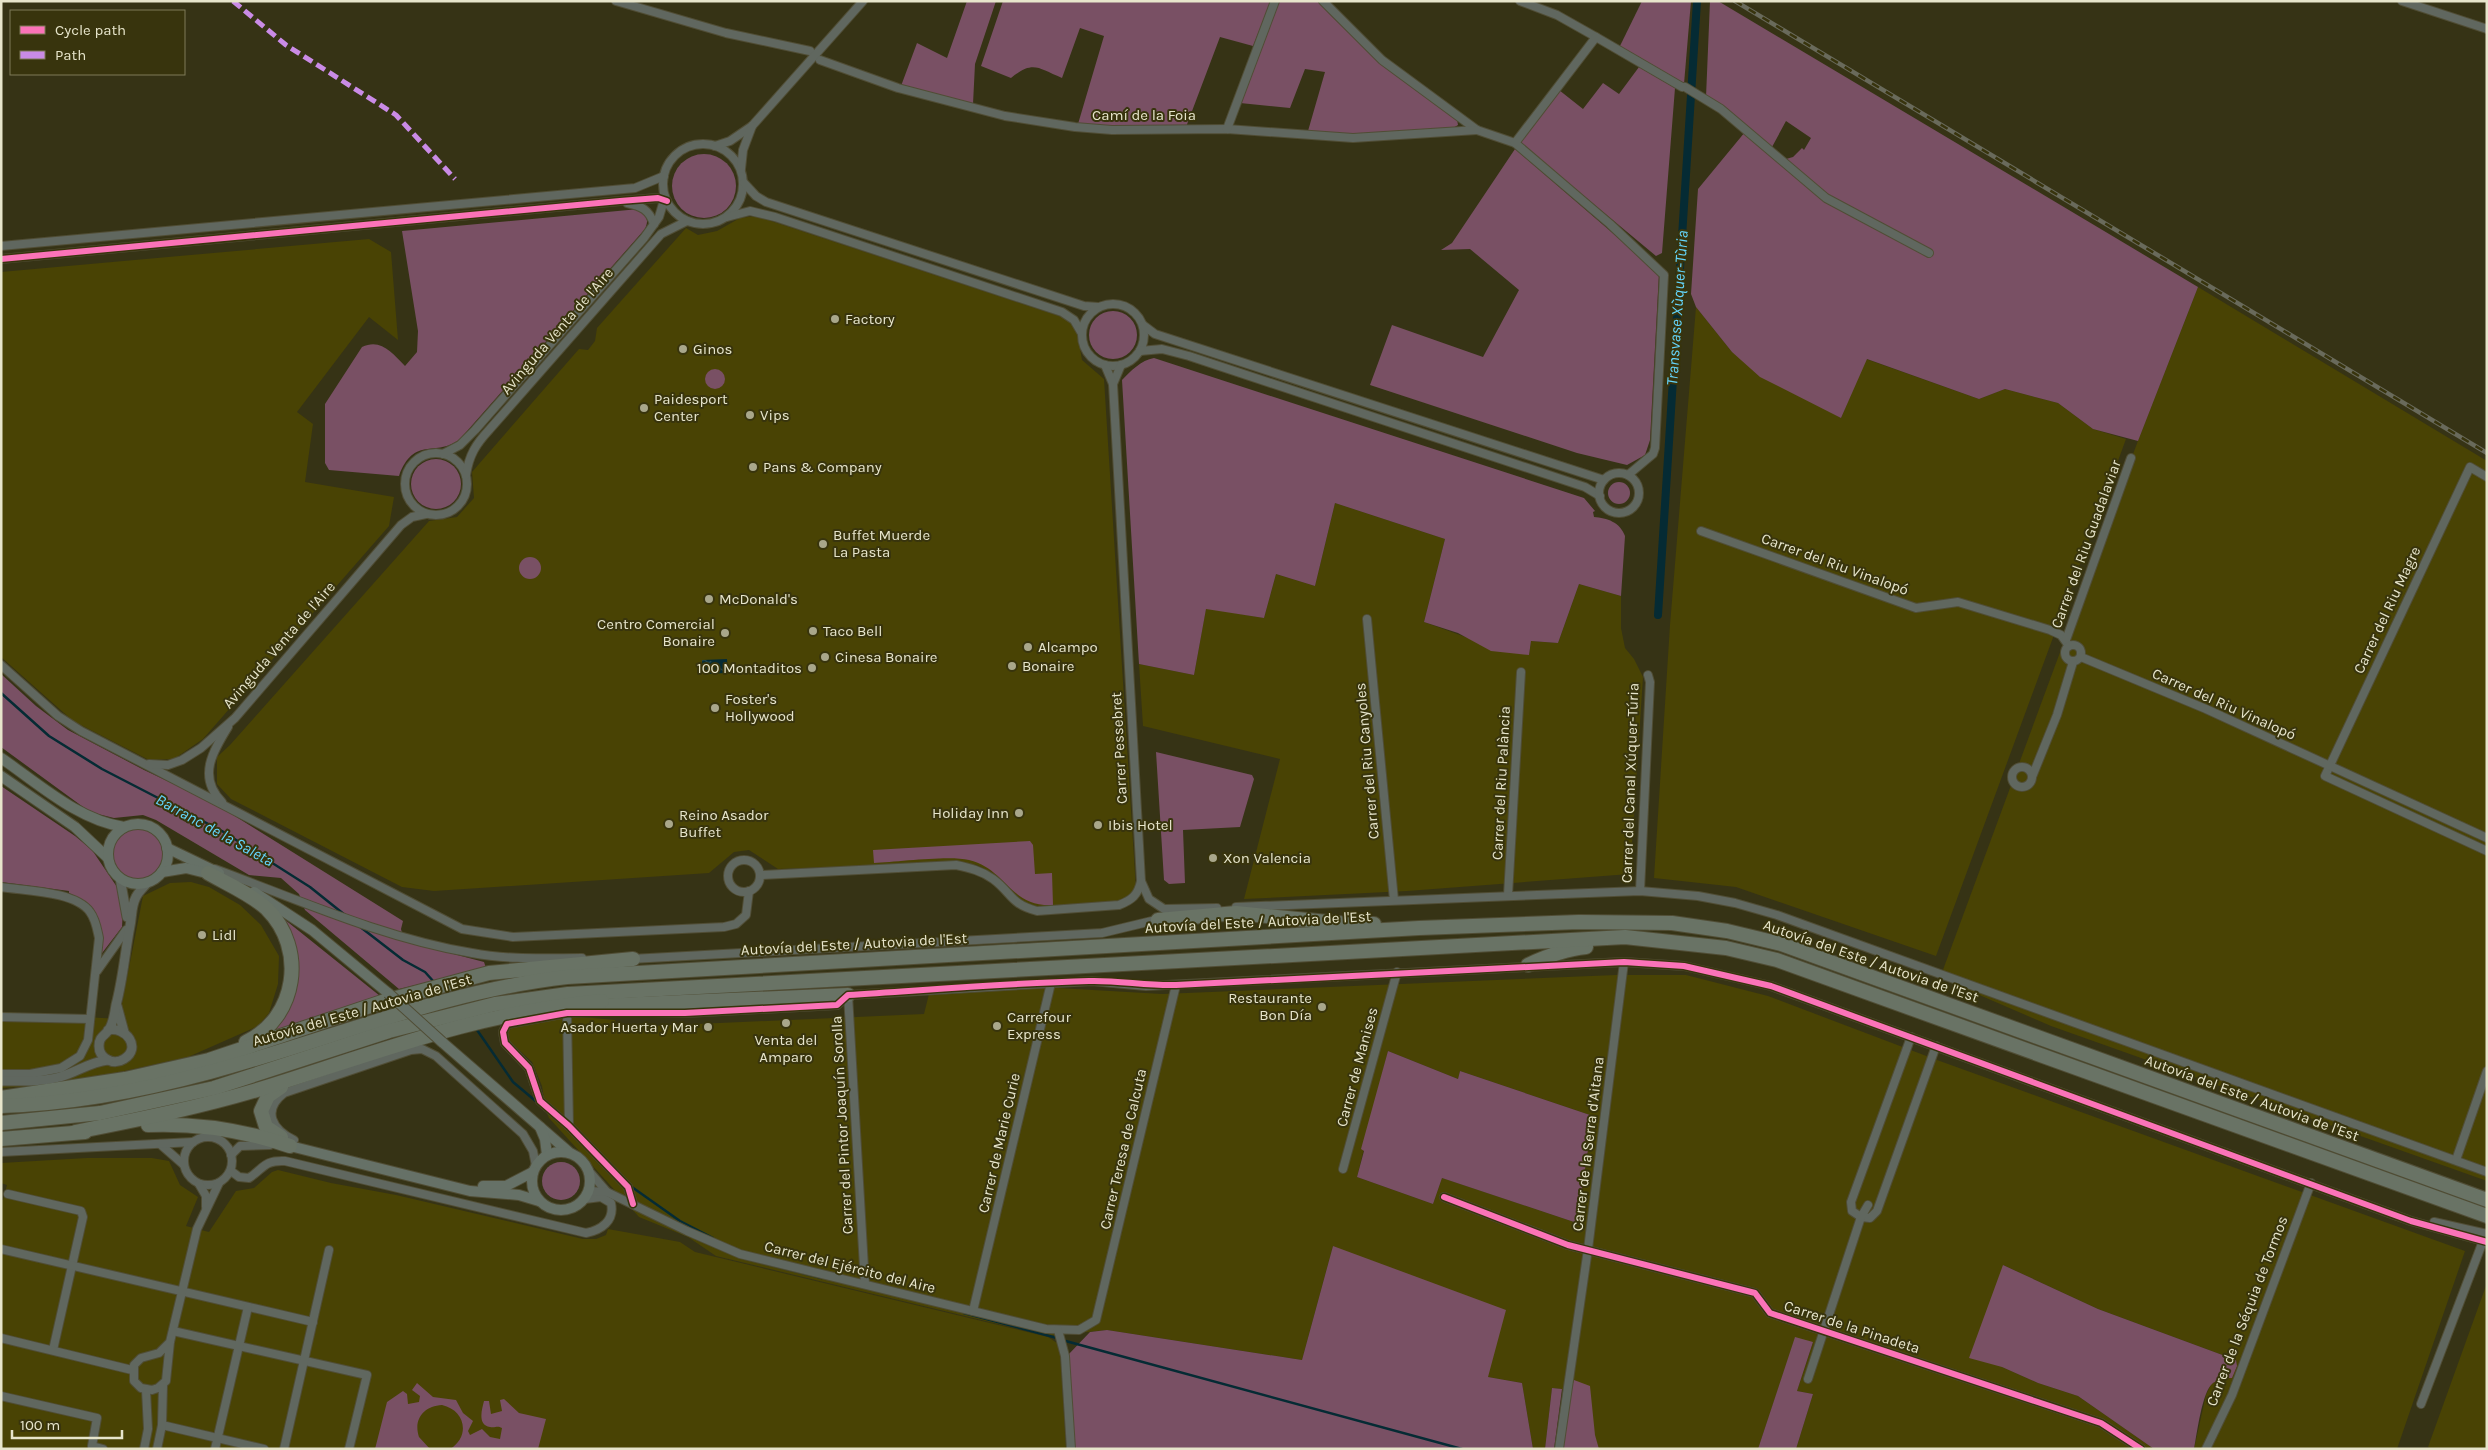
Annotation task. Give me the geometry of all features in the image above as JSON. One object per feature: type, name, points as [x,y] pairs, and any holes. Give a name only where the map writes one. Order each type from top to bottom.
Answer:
[{"type":"highway","points":[[198,1061],[260,1035],[273,1023],[283,1009],[288,993],[292,965],[288,944],[280,928],[266,909],[206,869]]},
{"type":"highway","points":[[1158,920],[1236,913],[1348,924],[1399,924],[1420,928]]},
{"type":"highway","name":"Autovía del Este / Autovia de l'Est","points":[[1,1106],[28,1105],[98,1096],[210,1073],[396,1013],[529,981],[612,974],[1420,928],[1625,921],[1672,923],[1727,931],[1781,944],[2487,1200]]},
{"type":"highway","name":"Autovía del Este / Autovia de l'Est","points":[[1,1123],[100,1113],[214,1088],[409,1027],[502,1014],[568,994],[1625,937],[1726,948],[1777,960],[2487,1216]]},
{"type":"highway","points":[[1528,965],[1573,948],[1672,941]]},
{"type":"highway","points":[[1,1098],[125,1079],[236,1052],[387,997],[489,973],[633,959]]},
{"type":"highway","points":[[75,1132],[170,1114],[270,1086],[421,1036],[502,1014],[600,1001],[801,988],[849,980]]},
{"type":"highway","points":[[541,1009],[848,995]]},
{"type":"highway","points":[[292,1143],[276,1135],[266,1127],[261,1111],[268,1096],[278,1088],[346,1064],[358,1056]]},
{"type":"highway","points":[[1,1139],[170,1124],[209,1126],[292,1143]]},
{"type":"main road","points":[[1,758],[81,813],[108,825],[124,827]]},
{"type":"main road","points":[[1,776],[75,827],[108,858]]},
{"type":"main road","points":[[162,872],[168,856],[167,848],[164,839],[150,827],[132,824],[124,827],[111,840],[108,858],[110,866],[120,878],[129,883],[148,882],[162,872],[186,868],[206,869]]},
{"type":"main road","points":[[167,848],[275,904],[312,930],[387,997],[570,1153],[585,1163],[589,1171],[587,1195],[572,1209],[563,1211],[519,1195],[470,1191],[292,1143]]},
{"type":"main road","points":[[539,1126],[547,1155]]},
{"type":"main road","points":[[292,1143],[484,1187],[506,1186],[535,1169],[547,1155],[562,1152],[570,1153]]},
{"type":"main road","points":[[535,1169],[532,1187],[539,1201]]},
{"type":"street","points":[[616,1],[726,33],[810,51]]},
{"type":"street","points":[[863,1],[752,126],[730,140],[715,146],[691,146],[678,153],[669,163],[664,176],[665,199],[672,209],[687,221],[706,224],[750,211],[776,217],[1062,312],[1074,320],[1081,332],[1084,348],[1089,355],[1105,365],[1121,365],[1132,360],[1140,351],[1143,343],[1143,325],[1139,317],[1125,305],[1107,304],[1098,307],[1090,313],[1081,332]]},
{"type":"street","points":[[1227,129],[1275,1]]},
{"type":"street","points":[[1323,1],[1382,60],[1477,130],[1516,143],[1610,224],[1664,275],[1655,448],[1653,454],[1628,475]]},
{"type":"street","points":[[1520,1],[1558,15],[1683,87],[1699,94],[1721,109],[1826,198],[1929,253]]},
{"type":"street","points":[[2402,1],[2487,29]]},
{"type":"street","points":[[1516,143],[1596,37]]},
{"type":"street","name":"Camí de la Foia","points":[[820,60],[825,60],[898,88],[1026,120],[1112,130],[1227,129],[1353,138],[1477,130]]},
{"type":"street","points":[[727,217],[740,202],[744,183],[741,169],[743,150],[752,126]]},
{"type":"street","points":[[715,146],[726,151],[741,169]]},
{"type":"street","points":[[1,246],[635,188],[664,176]]},
{"type":"street","points":[[744,183],[756,196],[766,202],[1084,306],[1098,307]]},
{"type":"street","points":[[1,259],[620,201],[665,199]]},
{"type":"street","name":"Avinguda Venta de l'Aire","points":[[443,454],[460,445],[475,430],[654,224],[665,199]]},
{"type":"street","points":[[620,201],[642,207],[651,216],[654,224]]},
{"type":"street","name":"Avinguda Venta de l'Aire","points":[[466,475],[469,459],[475,446],[660,234],[687,221]]},
{"type":"street","points":[[1143,325],[1155,334],[1604,480]]},
{"type":"street","points":[[1140,351],[1162,349],[1188,356],[1585,487],[1600,496],[1608,509],[1619,512],[1630,510],[1637,502],[1639,493],[1636,482],[1628,475],[1615,473],[1604,480],[1600,496]]},
{"type":"street","name":"Carrer Pessebret","points":[[1105,365],[1113,384],[1140,881]]},
{"type":"street","name":"Carrer Pessebret","points":[[1113,384],[1121,365]]},
{"type":"street","points":[[432,453],[443,454],[453,458],[466,475],[467,485],[460,503],[447,513],[426,514],[416,509],[409,501],[405,491],[406,476],[413,462],[422,456],[432,453]]},
{"type":"street","name":"Carrer del Riu Guadalaviar","points":[[2067,643],[2131,458]]},
{"type":"street","name":"Carrer del Riu Magre","points":[[2329,765],[2470,467],[2487,477]]},
{"type":"street","name":"Avinguda Venta de l'Aire","points":[[138,761],[168,765],[182,760],[201,748],[234,718],[401,525],[412,517],[426,514]]},
{"type":"street","name":"Carrer del Riu Vinalopó","points":[[1701,531],[1916,608],[1958,602],[2050,630],[2067,643]]},
{"type":"street","name":"Carrer del Riu Canyoles","points":[[1367,618],[1394,900]]},
{"type":"street","points":[[2040,753],[2012,774],[2015,785],[2026,787],[2032,777],[2040,753],[2057,715],[2073,662],[2081,657],[2081,651],[2078,647],[2067,643],[2065,654],[2067,659],[2073,662]]},
{"type":"street","name":"Carrer del Riu Vinalopó","points":[[2081,657],[2206,709],[2487,838]]},
{"type":"street","points":[[1,665],[58,716],[81,731],[462,929],[513,936],[724,927],[736,924],[746,915],[749,891]]},
{"type":"street","name":"Carrer del Riu Palància","points":[[1508,895],[1521,672]]},
{"type":"street","name":"Carrer del Canal Xúquer-Túria","points":[[1640,891],[1650,682],[1648,675]]},
{"type":"street","points":[[229,807],[216,795],[208,774],[214,749],[234,718]]},
{"type":"street","points":[[2329,765],[2325,776],[2487,851]]},
{"type":"street","points":[[2023,767],[2029,770],[2032,777]]},
{"type":"street","points":[[740,860],[749,860],[757,866],[760,876],[757,885],[749,891],[738,891],[730,883],[728,873],[733,864],[740,860]]},
{"type":"street","points":[[760,876],[956,865],[976,869],[994,880],[1012,900],[1024,908],[1037,911],[1119,905],[1130,900],[1138,892],[1140,881]]},
{"type":"street","points":[[206,869],[275,892],[343,918],[415,940],[453,950],[493,956],[633,959],[1102,933],[1200,909]]},
{"type":"street","points":[[96,974],[127,935],[127,906],[120,878]]},
{"type":"street","points":[[1140,881],[1149,899],[1164,908],[1200,909],[1640,891],[1698,896],[1735,903],[1777,914],[2487,1172]]},
{"type":"street","points":[[59,1077],[80,1066],[99,1049],[100,1038],[108,1030],[117,1004],[127,935],[135,899],[148,882]]},
{"type":"street","points":[[1,887],[64,896],[77,901],[90,911],[96,924],[99,938],[88,1040],[80,1056],[61,1068],[30,1074],[1,1074]]},
{"type":"street","points":[[633,1204],[628,1187],[569,1126],[540,1100],[529,1068],[505,1043],[502,1014],[685,1013],[837,1005],[848,995],[1092,981],[1146,986],[1528,965],[1624,962],[1684,966],[1740,977],[1771,986],[2411,1220],[2486,1239],[2421,1404]]},
{"type":"street","name":"Carrer de la Serra d'Aitana","points":[[1559,1449],[1588,1248],[1624,962]]},
{"type":"street","name":"Carrer de Manises","points":[[1343,1169],[1396,972]]},
{"type":"street","name":"Carrer de Marie Curie","points":[[973,1311],[1051,983]]},
{"type":"street","name":"Carrer Teresa de Calcuta","points":[[1096,1320],[1176,985]]},
{"type":"street","name":"Carrer del Pintor Joaquín Sorolla","points":[[848,995],[865,1284]]},
{"type":"street","points":[[117,1004],[124,1032]]},
{"type":"street","points":[[567,1013],[569,1126]]},
{"type":"street","points":[[1,1017],[90,1019]]},
{"type":"street","points":[[1,1081],[38,1081],[59,1077],[91,1064],[108,1060],[119,1062],[128,1056],[131,1041],[119,1029],[108,1030]]},
{"type":"street","points":[[1911,1037],[1851,1202],[1852,1211],[1861,1217],[1870,1218],[1877,1210],[1936,1046]]},
{"type":"street","points":[[99,1049],[108,1060]]},
{"type":"street","points":[[292,1143],[279,1131],[273,1121],[275,1103],[284,1093],[411,1050],[422,1049],[432,1052],[446,1063],[523,1134],[533,1151],[535,1169]]},
{"type":"street","points":[[2456,1160],[2487,1071]]},
{"type":"street","points":[[1,1152],[193,1142],[208,1137],[216,1138],[228,1148],[231,1155],[230,1170],[219,1183],[196,1235],[170,1342],[167,1370],[163,1385],[161,1428],[156,1449]]},
{"type":"street","points":[[184,1165],[186,1152],[193,1142]]},
{"type":"street","points":[[231,1155],[240,1146],[248,1144],[292,1143]]},
{"type":"street","points":[[160,1144],[184,1165],[192,1179],[199,1184],[206,1196],[206,1209]]},
{"type":"street","points":[[230,1170],[239,1177],[249,1178],[264,1164],[274,1160],[285,1161],[586,1233],[594,1231],[606,1223],[612,1210],[611,1203],[601,1197],[587,1195]]},
{"type":"street","points":[[589,1171],[607,1192]]},
{"type":"street","name":"Carrer de la Séquia de Tormos","points":[[2206,1449],[2232,1395],[2311,1182]]},
{"type":"street","points":[[199,1184],[212,1185],[219,1183]]},
{"type":"street","points":[[587,1195],[607,1192]]},
{"type":"street","name":"Carrer del Ejército del Aire","points":[[607,1192],[740,1254],[1058,1330],[1079,1330],[1096,1320]]},
{"type":"street","points":[[8,1194],[81,1211],[83,1217],[53,1350]]},
{"type":"street","name":"Carrer de la Pinadeta","points":[[1444,1198],[1568,1245],[1588,1248],[1755,1293],[1770,1313],[1824,1329],[2101,1423],[2140,1449]]},
{"type":"street","points":[[1808,1379],[1861,1217],[1868,1205]]},
{"type":"street","points":[[1,1249],[313,1322]]},
{"type":"street","points":[[284,1449],[329,1250]]},
{"type":"street","points":[[215,1449],[248,1307]]},
{"type":"street","points":[[1058,1330],[1065,1356],[1071,1449]]},
{"type":"street","points":[[173,1331],[367,1375],[349,1449]]},
{"type":"street","points":[[1,1338],[132,1370]]},
{"type":"street","points":[[163,1385],[152,1390],[146,1390],[134,1380],[132,1370],[141,1358],[159,1353],[170,1342]]},
{"type":"street","points":[[152,1356],[162,1360],[167,1370]]},
{"type":"street","points":[[144,1449],[148,1429],[146,1390]]},
{"type":"street","points":[[1,1396],[97,1418],[92,1446],[103,1449]]},
{"type":"street","points":[[148,1429],[161,1428],[264,1449]]},
{"type":"shaded area","points":[[967,1],[996,1],[975,64],[973,104],[901,86],[917,43],[947,58]]},
{"type":"shaded area","points":[[1003,1],[1271,1],[1253,46],[1220,37],[1186,127],[1128,128],[1078,124],[1104,36],[1080,28],[1062,78],[1041,69],[1030,67],[1011,78],[981,66]]},
{"type":"shaded area","points":[[1279,1],[1317,1],[1381,62],[1457,119],[1458,125],[1453,128],[1350,135],[1308,131],[1325,72],[1305,69],[1290,108],[1240,103]]},
{"type":"shaded area","points":[[1642,1],[1691,1],[1684,84],[1619,48]]},
{"type":"shaded area","points":[[1710,1],[1718,1],[2198,287],[2138,441],[2093,429],[2058,403],[2005,389],[1979,399],[1867,359],[1841,418],[1760,377],[1732,352],[1696,307],[1691,294],[1698,189],[1745,132],[1786,159],[1793,157],[1802,148],[1804,150],[1811,138],[1786,121],[1772,147],[1706,97]]},
{"type":"shaded area","points":[[1639,67],[1675,88],[1662,253],[1656,256],[1520,143],[1559,90],[1583,109],[1603,83],[1619,94]]},
{"type":"shaded area","points":[[1515,149],[1659,273],[1650,440],[1645,455],[1627,465],[1577,453],[1370,385],[1392,325],[1483,357],[1519,290],[1470,249],[1441,250],[1452,243]]},
{"type":"shaded area","points":[[704,154],[716,157],[727,163],[733,174],[736,186],[733,198],[727,209],[716,215],[704,218],[692,215],[681,209],[675,198],[672,186],[675,174],[681,163],[692,157]]},
{"type":"shaded area","points":[[639,209],[646,218],[645,229],[460,439],[442,447],[419,451],[405,463],[399,476],[329,470],[325,463],[325,404],[362,347],[375,344],[386,348],[405,366],[417,352],[418,331],[402,231]]},
{"type":"shaded area","name":"Centro Comercial Bonaire","points":[[756,216],[1068,319],[1077,331],[1082,360],[1104,379],[1136,890],[1123,902],[1040,907],[1027,904],[1017,898],[991,872],[977,865],[961,862],[778,869],[749,850],[734,852],[709,873],[434,891],[402,887],[231,799],[217,784],[217,757],[230,745],[429,521],[457,517],[474,498],[472,472],[579,349],[588,350],[595,341],[597,328],[686,228],[698,235],[717,231],[740,218]]},
{"type":"shaded area","points":[[369,239],[391,252],[398,340],[369,317],[297,412],[313,424],[305,482],[394,497],[389,526],[203,739],[174,759],[149,760],[73,721],[1,657],[1,272]]},
{"type":"shaded area","points":[[2198,287],[2487,461],[2487,1181],[2051,1026],[1940,978],[2139,438]]},
{"type":"shaded area","points":[[1696,307],[1732,352],[1841,418],[1866,359],[1979,399],[2005,389],[2058,403],[2093,429],[2126,439],[1936,956],[1736,887],[1654,878],[1670,625]]},
{"type":"shaded area","points":[[1113,311],[1122,313],[1130,318],[1135,326],[1137,335],[1135,344],[1130,352],[1122,357],[1113,359],[1104,357],[1096,352],[1091,344],[1089,335],[1091,326],[1096,318],[1104,313]]},
{"type":"shaded area","points":[[1154,358],[1584,498],[1595,511],[1593,512],[1594,517],[1604,518],[1616,524],[1625,536],[1621,596],[1579,584],[1558,643],[1531,641],[1529,655],[1491,651],[1458,633],[1424,622],[1445,539],[1335,503],[1315,586],[1276,574],[1264,618],[1206,609],[1194,675],[1139,664],[1122,380],[1141,363]]},
{"type":"shaded area","points":[[715,369],[722,372],[725,379],[722,386],[715,389],[708,386],[705,379],[708,372]]},
{"type":"shaded area","points":[[441,459],[454,466],[460,474],[460,494],[454,502],[446,508],[431,509],[418,502],[412,494],[411,479],[418,466],[426,460]]},
{"type":"shaded area","points":[[1619,482],[1627,485],[1630,493],[1627,501],[1619,504],[1611,501],[1608,493],[1611,485]]},
{"type":"shaded area","points":[[1335,503],[1445,539],[1424,622],[1471,639],[1529,655],[1531,641],[1558,643],[1579,584],[1621,596],[1621,628],[1625,648],[1634,659],[1643,677],[1630,874],[1407,891],[1244,899],[1280,759],[1143,726],[1139,664],[1194,675],[1206,608],[1264,618],[1276,574],[1315,586]]},
{"type":"shaded area","points":[[530,557],[540,564],[541,568],[534,578],[530,579],[520,572],[519,568],[526,558]]},
{"type":"shaded area","points":[[1,674],[36,706],[68,730],[144,770],[214,803],[403,921],[401,929],[404,941],[484,962],[486,968],[399,989],[305,910],[299,894],[281,878],[249,875],[156,820],[143,815],[114,818],[90,812],[1,747]]},
{"type":"shaded area","points":[[1156,752],[1252,775],[1254,779],[1240,827],[1183,830],[1185,883],[1169,884],[1164,880]]},
{"type":"shaded area","points":[[1,786],[75,836],[92,850],[117,887],[123,909],[122,927],[99,957],[95,919],[87,905],[80,899],[69,893],[69,891],[1,882]]},
{"type":"shaded area","points":[[138,829],[156,836],[163,854],[156,872],[138,879],[120,872],[113,854],[120,836]]},
{"type":"shaded area","points":[[1030,841],[1033,845],[1035,874],[1052,873],[1053,905],[1038,904],[1027,900],[982,865],[969,860],[936,858],[874,863],[873,850]]},
{"type":"shaded area","points":[[191,882],[209,887],[240,905],[261,925],[279,956],[278,984],[269,1013],[258,1026],[188,1057],[65,1084],[1,1088],[1,1012],[119,1019],[143,896],[170,883]]},
{"type":"shaded area","points":[[279,915],[380,996],[268,1035],[293,994]]},
{"type":"shaded area","points":[[1616,975],[1686,975],[1768,996],[1937,1060],[2465,1251],[2397,1449],[2194,1449],[2206,1395],[2211,1384],[2221,1379],[2232,1377],[2237,1366],[2236,1360],[2098,1309],[2003,1265],[2002,1367],[2038,1383],[2078,1396],[2154,1449],[1796,1449],[1813,1394],[1797,1391],[1813,1343],[1795,1338],[1758,1449],[1599,1449],[1575,1380],[1568,1399],[1562,1389],[1552,1388],[1545,1449],[1533,1449],[1522,1383],[1488,1377],[1333,1246],[1302,1360],[1107,1330],[1048,1336],[716,1256],[688,1237],[639,1217],[549,1118],[542,1086],[532,1062],[508,1040],[506,1035],[511,1028],[571,1016],[615,1020],[616,1024],[629,1024],[630,1027],[924,1014],[929,994],[1041,987],[1162,994]],"holes":[[[1388,1051],[1458,1079],[1460,1071],[1593,1116],[1577,1223],[1442,1178],[1433,1204],[1357,1177]]]},
{"type":"shaded area","points":[[1388,1051],[1458,1079],[1460,1071],[1593,1116],[1577,1223],[1442,1178],[1433,1204],[1357,1177],[1364,1151],[1361,1149]]},
{"type":"shaded area","points":[[87,1158],[152,1158],[169,1161],[180,1185],[198,1197],[186,1226],[209,1232],[236,1191],[254,1188],[272,1172],[278,1170],[331,1183],[396,1195],[583,1239],[596,1239],[606,1235],[608,1229],[680,1242],[695,1252],[1048,1337],[1057,1343],[1060,1352],[1066,1449],[1,1449],[1,1200],[3,1200],[7,1185],[1,1183],[1,1163]]},
{"type":"shaded area","points":[[561,1162],[574,1168],[580,1181],[574,1194],[561,1200],[548,1194],[542,1181],[548,1168]]},
{"type":"shaded area","points":[[1333,1246],[1506,1310],[1488,1377],[1522,1383],[1533,1449],[1074,1449],[1068,1355],[1090,1332],[1107,1330],[1302,1360]]},
{"type":"shaded area","points":[[2003,1265],[2098,1309],[2236,1360],[2237,1366],[2232,1378],[2222,1379],[2213,1383],[2209,1388],[2200,1413],[2194,1449],[2154,1449],[2078,1396],[2038,1383],[2002,1367],[1969,1358]]},
{"type":"shaded area","points":[[2487,1283],[2487,1449],[2432,1449],[2428,1447]]},
{"type":"shaded area","points":[[1795,1337],[1813,1342],[1797,1391],[1813,1394],[1796,1449],[1758,1449]]},
{"type":"shaded area","points":[[1574,1380],[1590,1386],[1595,1435],[1599,1449],[1562,1449],[1568,1399]]},
{"type":"shaded area","points":[[417,1383],[433,1397],[456,1400],[463,1413],[473,1421],[468,1431],[470,1435],[482,1429],[490,1437],[500,1439],[502,1428],[486,1426],[483,1423],[484,1401],[489,1401],[491,1414],[502,1411],[500,1400],[504,1399],[519,1413],[546,1419],[538,1449],[450,1449],[457,1444],[461,1437],[463,1431],[462,1424],[456,1412],[442,1405],[425,1411],[419,1419],[419,1437],[430,1449],[375,1449],[387,1402],[403,1391],[407,1394],[408,1404],[419,1402],[420,1396],[412,1390]]},
{"type":"shaded area","points":[[1552,1388],[1562,1389],[1554,1449],[1545,1449]]},
{"type":"water","points":[[727,659],[728,673],[703,674],[702,660]]},
{"type":"waterway","name":"Transvase Xùquer-Tùria","points":[[1658,615],[1697,1]]},
{"type":"waterway","name":"Barranc de la Saleta","points":[[1,693],[49,736],[102,769],[222,831],[310,887],[345,915]]},
{"type":"waterway","name":"Barranc de la Saleta","points":[[359,926],[403,960],[425,972],[434,982]]},
{"type":"waterway","points":[[475,1027],[513,1082],[538,1103]]},
{"type":"waterway","points":[[629,1185],[680,1221],[713,1238]]},
{"type":"waterway","points":[[748,1259],[822,1278]]},
{"type":"waterway","points":[[964,1313],[1057,1338]]},
{"type":"waterway","points":[[1062,1340],[1462,1449]]},
{"type":"railway","points":[[1735,1],[2487,453]]},
{"type":"marked path","points":[[233,1],[286,45],[396,115],[455,179]]},
{"type":"cycle path","points":[[1,259],[620,201],[658,198],[667,201]]},
{"type":"cycle path","points":[[633,1204],[628,1187],[569,1126],[540,1101],[529,1068],[505,1043],[503,1032],[507,1024],[567,1013],[685,1013],[837,1005],[848,995],[998,985],[1100,981],[1176,985],[1624,962],[1684,966],[1771,986],[2411,1221],[2487,1242]]},
{"type":"cycle path","points":[[1444,1197],[1568,1245],[1755,1293],[1770,1313],[2101,1423],[2141,1449]]},
{"type":"place","name":"Factory","points":[[835,319]]},
{"type":"place","name":"Ginos","points":[[683,349]]},
{"type":"place","name":"Paidesport Center","points":[[644,408]]},
{"type":"place","name":"Vips","points":[[750,415]]},
{"type":"place","name":"Pans & Company","points":[[753,467]]},
{"type":"place","name":"Buffet Muerde La Pasta","points":[[823,544]]},
{"type":"place","name":"McDonald's","points":[[709,599]]},
{"type":"place","name":"Taco Bell","points":[[813,631]]},
{"type":"place","name":"Centro Comercial Bonaire","points":[[725,633]]},
{"type":"place","name":"Alcampo","points":[[1028,647]]},
{"type":"place","name":"Cinesa Bonaire","points":[[825,657]]},
{"type":"place","name":"Bonaire","points":[[1012,666]]},
{"type":"place","name":"100 Montaditos","points":[[812,668]]},
{"type":"place","name":"Foster's Hollywood","points":[[715,708]]},
{"type":"place","name":"Holiday Inn","points":[[1019,813]]},
{"type":"place","name":"Reino Asador Buffet","points":[[669,824]]},
{"type":"place","name":"Ibis Hotel","points":[[1098,825]]},
{"type":"place","name":"Xon Valencia","points":[[1213,858]]},
{"type":"place","name":"Lidl","points":[[202,935]]},
{"type":"place","name":"Restaurante Bon Día","points":[[1322,1007]]},
{"type":"place","name":"Venta del Amparo","points":[[786,1023]]},
{"type":"place","name":"Carrefour Express","points":[[997,1026]]},
{"type":"place","name":"Asador Huerta y Mar","points":[[708,1027]]}]
